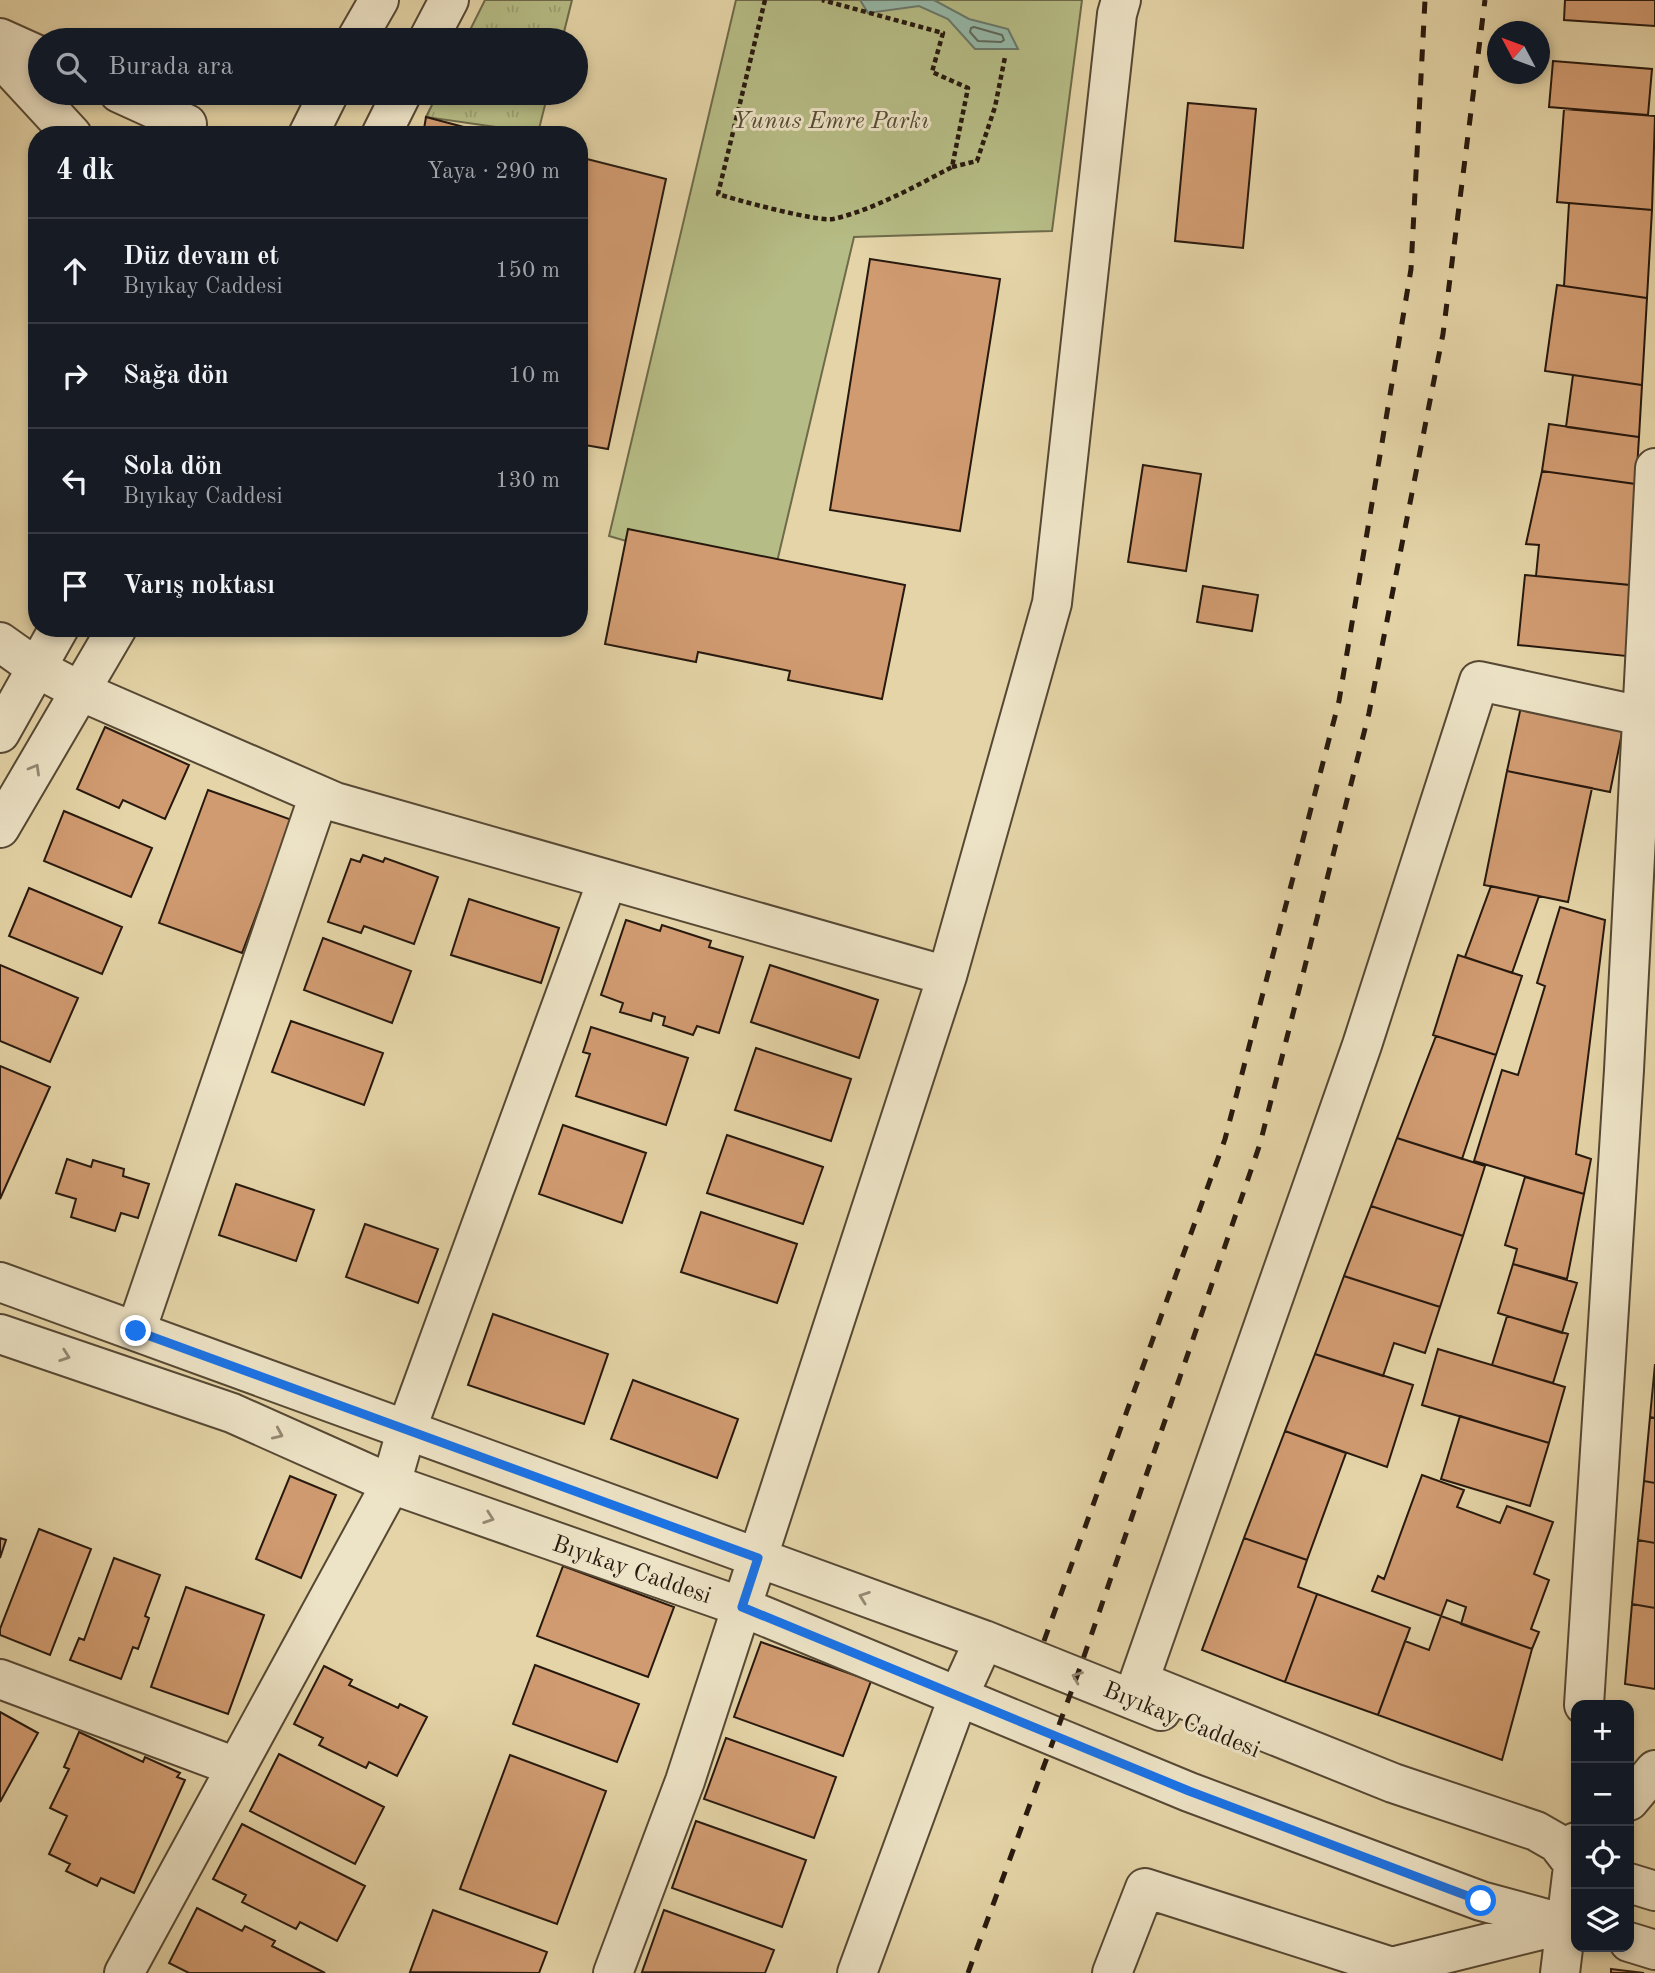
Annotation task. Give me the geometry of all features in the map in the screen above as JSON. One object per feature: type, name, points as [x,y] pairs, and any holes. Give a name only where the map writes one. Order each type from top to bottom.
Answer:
[{"type":"street","points":[[363,28],[379,0]]},
{"type":"street","points":[[434,28],[449,0]]},
{"type":"street","points":[[613,1973],[685,1781],[947,976],[1052,603],[1117,14],[1121,0]]},
{"type":"street","points":[[0,38],[28,51]]},
{"type":"street","points":[[0,57],[28,87]]},
{"type":"street","points":[[44,105],[64,126]]},
{"type":"street","points":[[145,105],[187,124],[186,126]]},
{"type":"street","points":[[312,126],[323,105]]},
{"type":"street","points":[[386,126],[396,105]]},
{"type":"street","points":[[1584,1700],[1624,1070],[1642,716],[1651,626],[1655,468]]},
{"type":"street","points":[[0,733],[54,637]]},
{"type":"street","points":[[0,828],[112,637]]},
{"type":"street","points":[[0,642],[38,669],[80,691],[335,803],[947,976]]},
{"type":"street","points":[[1571,1853],[1536,1831],[1393,1783],[1139,1681],[1362,1045],[1479,681],[1642,716]]},
{"type":"street","points":[[136,1331],[319,796]]},
{"type":"street","points":[[124,1973],[391,1484],[407,1428],[607,881]]},
{"type":"street","points":[[1624,1070],[1655,1035]]},
{"type":"street","name":"Bıyıkay Caddesi","points":[[0,1282],[984,1640],[1379,1799],[1571,1855]]},
{"type":"street","name":"Bıyıkay Caddesi","points":[[0,1334],[232,1413],[391,1484],[742,1607],[1214,1801],[1481,1901],[1571,1925]]},
{"type":"street","points":[[857,1973],[959,1695],[984,1640]]},
{"type":"street","points":[[0,1679],[236,1767]]},
{"type":"street","points":[[1634,1795],[1655,1770]]},
{"type":"street","points":[[1634,1884],[1655,1891]]},
{"type":"street","points":[[1112,1973],[1145,1888],[1392,1967],[1571,1925],[1560,1973]]},
{"type":"street","points":[[1634,1944],[1655,1950]]},
{"type":"path","points":[[765,0],[718,194],[740,202],[831,220],[897,195],[952,167],[977,161],[995,107],[1005,57]]},
{"type":"path","points":[[822,0],[943,33],[932,72],[968,88],[952,167]]},
{"type":"green space","points":[[485,0],[572,0],[565,28],[471,28]]},
{"type":"green space","name":"Yunus Emre Parkı","points":[[736,0],[1082,0],[1052,231],[854,237],[772,583],[609,536]]},
{"type":"green space","points":[[432,105],[545,105],[540,126],[489,126],[426,117]]},
{"type":"water","points":[[860,0],[934,0],[969,19],[1008,29],[1018,49],[975,49],[948,19],[919,6],[868,13]]},
{"type":"building","points":[[1565,0],[1655,0],[1655,26],[1564,20]]},
{"type":"building","points":[[1553,61],[1652,69],[1648,115],[1549,107]]},
{"type":"building","points":[[1188,103],[1256,109],[1243,248],[1175,241]]},
{"type":"building","points":[[1564,109],[1655,116],[1652,210],[1557,202]]},
{"type":"building","points":[[426,117],[460,126],[424,126]]},
{"type":"building","points":[[588,159],[666,179],[608,449],[588,446]]},
{"type":"building","points":[[1569,203],[1652,210],[1647,298],[1564,286]]},
{"type":"building","points":[[870,259],[1000,279],[960,531],[830,510]]},
{"type":"building","points":[[1557,285],[1647,298],[1642,385],[1545,371]]},
{"type":"building","points":[[1573,375],[1642,385],[1639,437],[1566,427]]},
{"type":"building","points":[[1549,424],[1639,437],[1636,484],[1542,471]]},
{"type":"building","points":[[1143,465],[1201,474],[1186,571],[1128,562]]},
{"type":"building","points":[[1542,471],[1636,484],[1630,585],[1536,576],[1539,545],[1526,544]]},
{"type":"building","points":[[628,529],[905,585],[882,699],[788,680],[790,671],[698,652],[696,662],[605,644]]},
{"type":"building","points":[[1525,575],[1630,585],[1626,656],[1518,645]]},
{"type":"building","points":[[1203,586],[1258,595],[1252,631],[1197,622]]},
{"type":"building","points":[[1522,702],[1624,723],[1610,792],[1507,771]]},
{"type":"building","points":[[105,727],[189,765],[165,819],[123,800],[119,808],[77,789]]},
{"type":"building","points":[[1507,771],[1592,788],[1568,902],[1484,885]]},
{"type":"building","points":[[208,790],[292,820],[242,953],[159,923]]},
{"type":"building","points":[[64,811],[152,848],[131,897],[44,861]]},
{"type":"building","points":[[363,855],[383,862],[385,858],[438,877],[414,944],[364,926],[361,933],[328,922],[351,859],[360,862]]},
{"type":"building","points":[[1491,886],[1539,896],[1512,973],[1465,957]]},
{"type":"building","points":[[29,888],[122,927],[102,974],[9,936]]},
{"type":"building","points":[[469,899],[559,928],[541,983],[451,955]]},
{"type":"building","points":[[1560,907],[1605,920],[1576,1154],[1591,1159],[1584,1194],[1474,1161],[1502,1070],[1518,1075],[1545,986],[1537,983]]},
{"type":"building","points":[[626,920],[660,931],[662,925],[711,941],[709,947],[743,957],[719,1033],[697,1026],[693,1035],[663,1025],[665,1017],[653,1013],[651,1021],[620,1012],[623,1003],[601,995]]},
{"type":"building","points":[[323,938],[411,971],[392,1023],[304,990]]},
{"type":"building","points":[[1458,955],[1522,976],[1496,1055],[1433,1035]]},
{"type":"building","points":[[0,965],[78,998],[50,1062],[0,1041]]},
{"type":"building","points":[[770,965],[878,1000],[859,1058],[751,1022]]},
{"type":"building","points":[[291,1021],[383,1053],[364,1105],[272,1072]]},
{"type":"building","points":[[591,1027],[688,1058],[666,1125],[576,1096],[590,1054],[583,1052]]},
{"type":"building","points":[[1436,1036],[1496,1055],[1462,1159],[1397,1138]]},
{"type":"building","points":[[756,1048],[851,1079],[831,1141],[735,1110]]},
{"type":"building","points":[[0,1066],[50,1087],[0,1199]]},
{"type":"building","points":[[563,1125],[646,1153],[622,1223],[539,1194]]},
{"type":"building","points":[[727,1135],[823,1167],[803,1224],[707,1193]]},
{"type":"building","points":[[1397,1138],[1485,1166],[1463,1236],[1371,1206]]},
{"type":"building","points":[[67,1159],[91,1167],[93,1160],[124,1169],[123,1176],[149,1184],[138,1218],[121,1213],[115,1231],[71,1217],[76,1199],[56,1193]]},
{"type":"building","points":[[1525,1177],[1584,1194],[1567,1279],[1513,1264],[1517,1249],[1505,1245]]},
{"type":"building","points":[[236,1184],[314,1210],[296,1261],[219,1235]]},
{"type":"building","points":[[1371,1206],[1463,1236],[1440,1307],[1344,1276]]},
{"type":"building","points":[[701,1212],[797,1244],[777,1303],[681,1272]]},
{"type":"building","points":[[365,1224],[438,1249],[418,1303],[346,1277]]},
{"type":"building","points":[[1513,1264],[1577,1283],[1562,1333],[1498,1313]]},
{"type":"building","points":[[1344,1276],[1440,1307],[1425,1353],[1394,1343],[1383,1376],[1315,1354]]},
{"type":"building","points":[[493,1314],[608,1354],[584,1424],[468,1385]]},
{"type":"building","points":[[1507,1316],[1568,1334],[1553,1383],[1492,1365]]},
{"type":"building","points":[[1438,1349],[1565,1387],[1549,1443],[1422,1405]]},
{"type":"building","points":[[1315,1354],[1413,1385],[1387,1467],[1285,1431]]},
{"type":"building","points":[[1655,1364],[1655,1418],[1650,1417]]},
{"type":"building","points":[[633,1380],[738,1419],[717,1478],[611,1439]]},
{"type":"building","points":[[1460,1416],[1549,1443],[1530,1506],[1441,1479]]},
{"type":"building","points":[[1650,1417],[1655,1418],[1655,1483],[1644,1481]]},
{"type":"building","points":[[1285,1431],[1346,1453],[1307,1560],[1244,1538]]},
{"type":"building","points":[[1422,1475],[1464,1490],[1457,1507],[1500,1523],[1507,1506],[1553,1522],[1534,1574],[1549,1580],[1531,1629],[1539,1632],[1532,1649],[1461,1624],[1466,1607],[1447,1600],[1441,1616],[1372,1591],[1378,1576],[1384,1579]]},
{"type":"building","points":[[290,1476],[336,1495],[301,1578],[256,1559]]},
{"type":"building","points":[[1644,1481],[1655,1483],[1655,1543],[1638,1540]]},
{"type":"building","points":[[39,1529],[91,1549],[50,1655],[0,1635]]},
{"type":"building","points":[[0,1538],[6,1540],[0,1558]]},
{"type":"building","points":[[1244,1538],[1307,1560],[1298,1587],[1317,1594],[1285,1682],[1202,1650]]},
{"type":"building","points":[[1638,1540],[1655,1543],[1655,1608],[1632,1604]]},
{"type":"building","points":[[114,1558],[160,1575],[145,1616],[149,1618],[138,1649],[133,1647],[121,1679],[70,1660],[79,1638],[84,1640]]},
{"type":"building","points":[[563,1566],[674,1607],[648,1677],[537,1636]]},
{"type":"building","points":[[186,1587],[264,1615],[228,1714],[151,1687]]},
{"type":"building","points":[[1317,1594],[1410,1628],[1378,1715],[1285,1682]]},
{"type":"building","points":[[1632,1604],[1655,1608],[1655,1689],[1625,1684]]},
{"type":"building","points":[[1441,1616],[1532,1649],[1502,1760],[1378,1715],[1405,1641],[1429,1650]]},
{"type":"building","points":[[761,1642],[871,1681],[843,1756],[734,1717]]},
{"type":"building","points":[[535,1665],[639,1704],[617,1762],[513,1724]]},
{"type":"building","points":[[324,1666],[352,1680],[349,1685],[398,1708],[400,1704],[427,1717],[397,1776],[369,1762],[366,1768],[319,1745],[323,1738],[294,1724]]},
{"type":"building","points":[[0,1712],[38,1733],[0,1802]]},
{"type":"building","points":[[79,1732],[143,1762],[145,1757],[180,1773],[177,1777],[185,1780],[134,1893],[101,1878],[97,1886],[66,1871],[70,1864],[49,1854],[67,1816],[50,1808],[69,1769],[64,1767]]},
{"type":"building","points":[[726,1738],[836,1777],[814,1838],[704,1799]]},
{"type":"building","points":[[279,1754],[384,1807],[355,1864],[250,1811]]},
{"type":"building","points":[[510,1755],[606,1791],[557,1924],[460,1889]]},
{"type":"building","points":[[696,1821],[806,1860],[782,1927],[672,1888]]},
{"type":"building","points":[[242,1824],[365,1886],[337,1941],[300,1922],[296,1929],[242,1902],[246,1895],[213,1879]]},
{"type":"building","points":[[197,1908],[242,1931],[245,1926],[275,1941],[272,1946],[325,1973],[189,1973],[169,1963]]},
{"type":"building","points":[[433,1910],[547,1952],[539,1973],[410,1972]]},
{"type":"building","points":[[664,1910],[774,1950],[765,1973],[642,1972]]},
{"type":"building","points":[[1611,1969],[1644,1973],[1611,1973]]},
{"type":"railway","points":[[1044,1641],[1225,1139],[1339,701],[1411,269],[1425,0]]},
{"type":"railway","points":[[968,1973],[1081,1665],[1260,1144],[1369,713],[1443,334],[1485,0]]},
{"type":"route","points":[[136,1331],[758,1558],[742,1607],[1189,1791],[1481,1901]]}]
